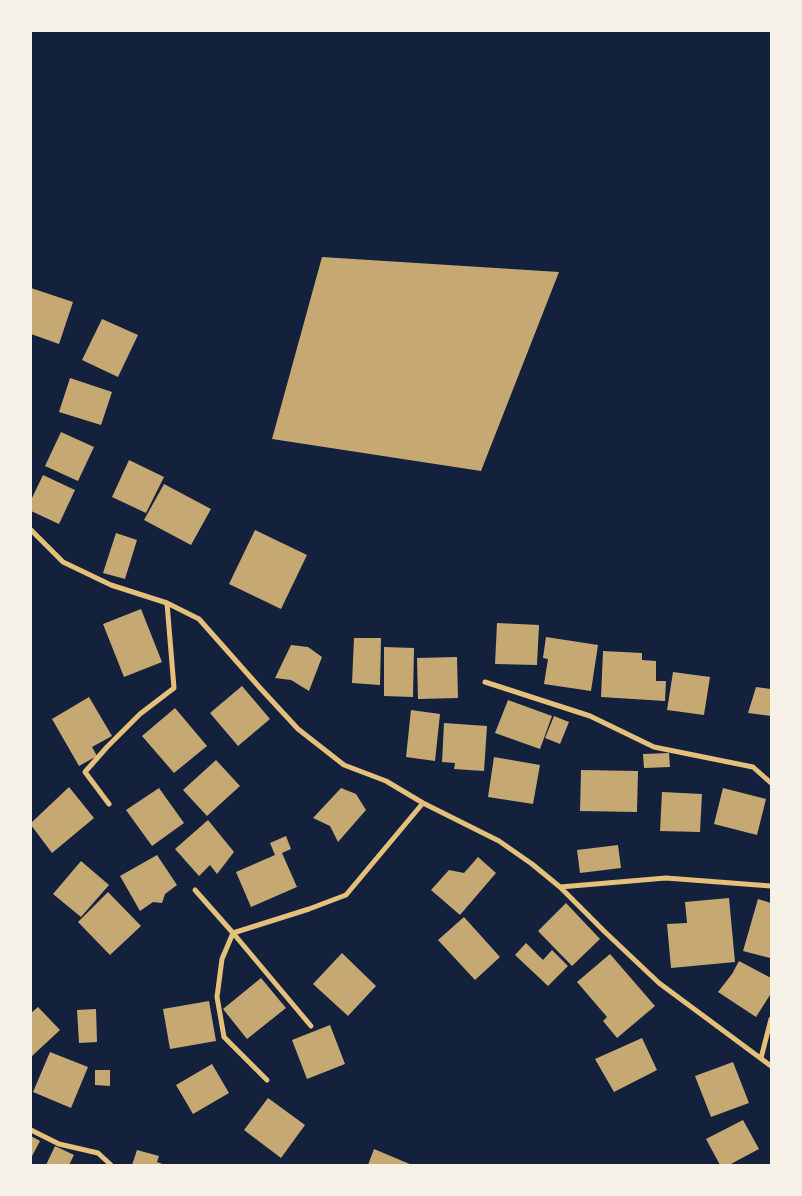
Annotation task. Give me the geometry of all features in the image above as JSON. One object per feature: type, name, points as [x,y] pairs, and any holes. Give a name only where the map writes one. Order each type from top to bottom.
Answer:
[{"type":"street","points":[[31,530],[63,562],[111,585],[167,602],[199,619],[298,729],[344,765],[386,781],[423,803],[499,840],[560,887],[659,983],[771,1066]]},
{"type":"street","points":[[109,804],[84,772],[140,714],[174,688],[167,602]]},
{"type":"street","points":[[485,682],[590,716],[654,747],[753,767],[771,783]]},
{"type":"street","points":[[268,1080],[224,1037],[217,997],[222,959],[233,933],[346,895],[423,803]]},
{"type":"street","points":[[560,887],[666,878],[771,886]]},
{"type":"street","points":[[195,890],[310,1026]]},
{"type":"street","points":[[761,1058],[771,1019]]},
{"type":"street","points":[[31,1130],[60,1144],[98,1153],[111,1165]]},
{"type":"building","points":[[322,257],[559,272],[481,471],[272,439]]},
{"type":"building","points":[[31,288],[73,302],[59,344],[31,334]]},
{"type":"building","points":[[102,319],[138,335],[118,377],[82,360]]},
{"type":"building","points":[[70,378],[112,392],[101,425],[59,412]]},
{"type":"building","points":[[61,432],[94,447],[78,481],[45,466]]},
{"type":"building","points":[[129,460],[164,477],[146,513],[112,497]]},
{"type":"building","points":[[43,475],[75,490],[59,524],[31,511],[31,500]]},
{"type":"building","points":[[164,484],[211,509],[191,545],[144,520]]},
{"type":"building","points":[[255,530],[307,555],[281,609],[229,584]]},
{"type":"building","points":[[116,533],[137,540],[125,579],[103,573]]},
{"type":"building","points":[[141,609],[162,662],[124,677],[103,624]]},
{"type":"building","points":[[497,623],[539,625],[537,665],[495,664]]},
{"type":"building","points":[[546,637],[598,645],[591,691],[544,684],[548,659],[543,658]]},
{"type":"building","points":[[354,638],[381,638],[380,685],[352,683]]},
{"type":"building","points":[[291,645],[308,647],[322,657],[309,691],[291,680],[275,678]]},
{"type":"building","points":[[384,647],[414,648],[413,697],[384,696]]},
{"type":"building","points":[[603,651],[642,653],[642,660],[656,661],[656,681],[666,681],[665,701],[601,697]]},
{"type":"building","points":[[457,657],[458,698],[418,699],[417,658]]},
{"type":"building","points":[[673,672],[710,677],[704,715],[667,710]]},
{"type":"building","points":[[242,686],[270,719],[238,746],[210,713]]},
{"type":"building","points":[[756,687],[771,689],[771,716],[748,713]]},
{"type":"building","points":[[89,697],[112,736],[92,747],[97,756],[79,766],[52,719]]},
{"type":"building","points":[[508,700],[552,716],[540,749],[495,733]]},
{"type":"building","points":[[175,708],[207,746],[174,773],[142,736]]},
{"type":"building","points":[[411,710],[440,714],[435,761],[406,757]]},
{"type":"building","points":[[554,716],[569,722],[560,744],[545,738]]},
{"type":"building","points":[[444,723],[487,726],[484,771],[454,769],[455,763],[442,762]]},
{"type":"building","points":[[669,753],[670,767],[644,768],[643,754]]},
{"type":"building","points":[[494,757],[540,765],[533,804],[488,797]]},
{"type":"building","points":[[216,760],[240,786],[207,816],[183,790]]},
{"type":"building","points":[[581,770],[638,771],[637,812],[580,811]]},
{"type":"building","points":[[69,787],[94,818],[52,853],[31,823]]},
{"type":"building","points":[[159,788],[184,823],[152,846],[126,810]]},
{"type":"building","points":[[341,788],[356,794],[366,810],[338,842],[330,826],[313,818]]},
{"type":"building","points":[[723,788],[766,799],[757,835],[714,824]]},
{"type":"building","points":[[662,792],[702,794],[700,832],[660,831]]},
{"type":"building","points":[[208,820],[234,852],[217,874],[210,865],[199,876],[175,849]]},
{"type":"building","points":[[286,836],[291,849],[282,853],[297,887],[251,907],[236,872],[275,855],[270,843]]},
{"type":"building","points":[[618,845],[621,868],[580,873],[577,850]]},
{"type":"building","points":[[157,855],[177,885],[165,894],[162,903],[153,902],[140,911],[120,876]]},
{"type":"building","points":[[478,857],[496,873],[460,915],[431,890],[449,870],[464,873]]},
{"type":"building","points":[[81,861],[109,885],[81,917],[53,894]]},
{"type":"building","points":[[108,892],[141,926],[110,955],[78,922]]},
{"type":"building","points":[[729,898],[735,962],[671,968],[667,924],[687,923],[685,902]]},
{"type":"building","points":[[758,899],[771,903],[770,958],[743,951]]},
{"type":"building","points":[[566,903],[600,939],[572,966],[538,931]]},
{"type":"building","points":[[464,917],[500,957],[475,980],[438,940]]},
{"type":"building","points":[[526,943],[543,960],[552,950],[568,966],[548,986],[515,955]]},
{"type":"building","points":[[342,953],[376,986],[348,1016],[313,984]]},
{"type":"building","points":[[610,954],[655,1006],[617,1038],[603,1021],[607,1017],[577,982]]},
{"type":"building","points":[[739,961],[771,978],[770,995],[756,1017],[718,992]]},
{"type":"building","points":[[261,978],[286,1008],[247,1039],[223,1009]]},
{"type":"building","points":[[209,1001],[216,1041],[170,1049],[163,1009]]},
{"type":"building","points":[[38,1007],[60,1030],[31,1057],[31,1013]]},
{"type":"building","points":[[96,1009],[97,1042],[79,1043],[77,1010]]},
{"type":"building","points":[[330,1025],[345,1064],[307,1079],[292,1040]]},
{"type":"building","points":[[642,1038],[657,1070],[614,1092],[595,1059]]},
{"type":"building","points":[[50,1052],[88,1067],[71,1108],[33,1092]]},
{"type":"building","points":[[733,1062],[749,1103],[711,1117],[695,1076]]},
{"type":"building","points":[[212,1064],[229,1093],[193,1114],[176,1085]]},
{"type":"building","points":[[95,1070],[110,1070],[110,1086],[95,1085]]},
{"type":"building","points":[[268,1098],[305,1125],[281,1158],[244,1130]]},
{"type":"building","points":[[743,1120],[759,1149],[729,1165],[720,1165],[706,1139]]},
{"type":"building","points":[[31,1136],[40,1141],[31,1158]]},
{"type":"building","points":[[55,1146],[74,1155],[69,1165],[46,1165]]},
{"type":"building","points":[[374,1149],[412,1165],[368,1165]]},
{"type":"building","points":[[137,1150],[159,1156],[157,1162],[165,1165],[132,1165]]}]
